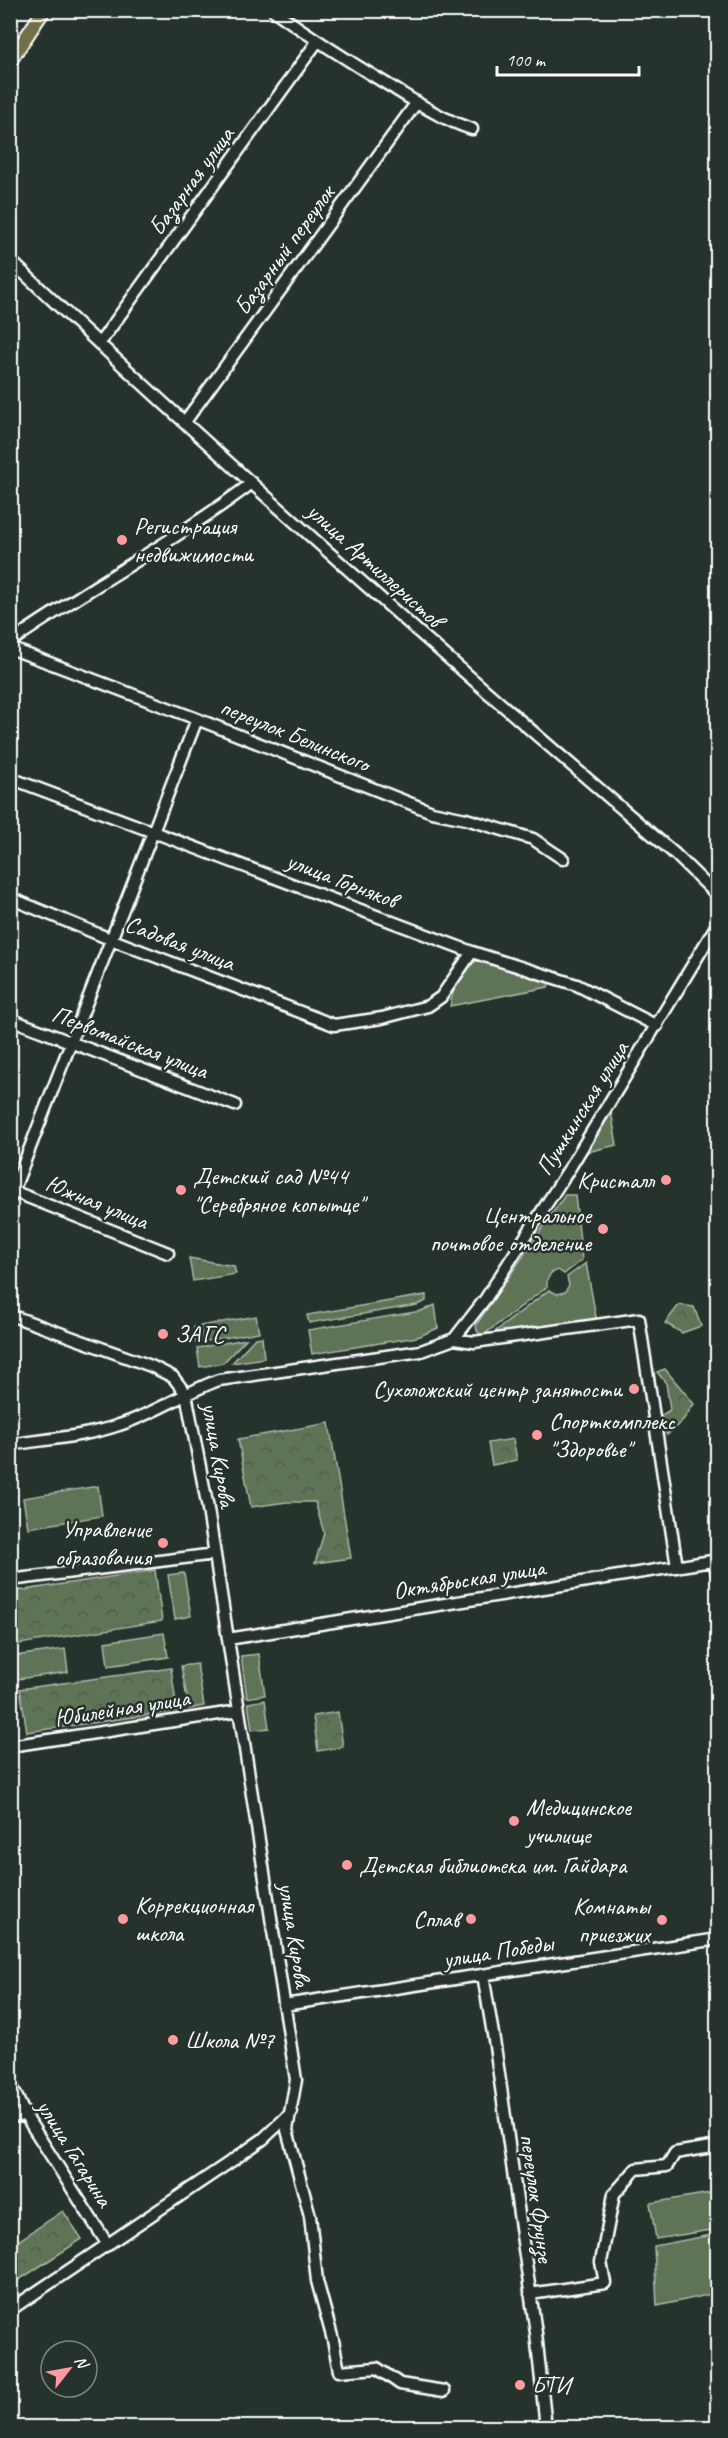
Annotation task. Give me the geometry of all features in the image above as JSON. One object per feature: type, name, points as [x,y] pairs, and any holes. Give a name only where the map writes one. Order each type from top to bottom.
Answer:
[{"type":"main road","points":[[10,61],[44,10]]},
{"type":"street","points":[[273,10],[317,42],[417,102],[472,129]]},
{"type":"street","name":"Базарная улица","points":[[99,344],[317,42]]},
{"type":"street","name":"Базарный переулок","points":[[184,423],[417,102]]},
{"type":"street","name":"улица Артиллеристов","points":[[10,260],[184,423],[399,616],[675,854],[717,896]]},
{"type":"street","points":[[10,642],[203,519],[252,483]]},
{"type":"street","name":"переулок Белинского","points":[[10,648],[432,812],[533,839],[563,859]]},
{"type":"street","points":[[12,1193],[196,719]]},
{"type":"street","name":"улица Горняков","points":[[10,778],[472,952],[577,985],[657,1026]]},
{"type":"street","name":"Садовая улица","points":[[10,898],[334,1025],[382,1018],[428,1006],[441,997],[472,952]]},
{"type":"street","name":"Пушкинская улица","points":[[454,1339],[486,1298],[577,1156],[657,1026],[717,922]]},
{"type":"street","name":"Первомайская улица","points":[[10,1019],[235,1105]]},
{"type":"street","name":"Южная улица","points":[[12,1193],[168,1253]]},
{"type":"street","points":[[10,1315],[151,1366],[173,1377],[186,1394]]},
{"type":"street","points":[[10,1445],[94,1432],[120,1425],[219,1380],[421,1351],[454,1339],[474,1342],[639,1318],[677,1566]]},
{"type":"street","name":"улица Кирова","points":[[186,1394],[228,1639],[296,2080],[287,2130],[310,2216],[317,2281],[339,2371],[377,2368],[400,2384],[444,2391]]},
{"type":"street","points":[[10,1580],[214,1554]]},
{"type":"street","points":[[716,1560],[717,1580]]},
{"type":"street","name":"Октябрьская улица","points":[[228,1639],[716,1560]]},
{"type":"street","name":"Юбилейная улица","points":[[10,1746],[239,1711]]},
{"type":"street","name":"улица Победы","points":[[284,2005],[717,1939]]},
{"type":"street","name":"переулок Фрунзе","points":[[483,1975],[530,2294],[546,2427]]},
{"type":"street","name":"улица Гагарина","points":[[10,2082],[25,2115],[108,2245]]},
{"type":"street","points":[[10,2310],[263,2139],[292,2111]]},
{"type":"street","points":[[10,2117],[25,2115]]},
{"type":"street","points":[[530,2294],[605,2283],[601,2262],[614,2194],[636,2169],[667,2166],[675,2153],[717,2146]]},
{"type":"green space","points":[[483,958],[551,979],[548,987],[450,1006],[460,977],[470,965]]},
{"type":"green space","points":[[611,1111],[617,1145],[587,1152]]},
{"type":"green space","points":[[565,1195],[575,1195],[582,1260],[564,1274],[558,1270],[551,1273],[547,1280],[547,1287],[482,1336],[477,1331],[476,1325]]},
{"type":"green space","points":[[189,1258],[234,1266],[236,1274],[193,1281]]},
{"type":"green space","points":[[586,1263],[597,1322],[488,1337],[549,1290],[557,1294],[565,1292],[569,1285],[567,1277]]},
{"type":"green space","points":[[426,1295],[426,1301],[417,1305],[309,1323],[307,1315]]},
{"type":"green space","points":[[435,1305],[438,1328],[417,1337],[312,1354],[308,1330],[421,1311]]},
{"type":"green space","points":[[679,1305],[694,1307],[701,1326],[682,1333],[665,1323]]},
{"type":"green space","points":[[256,1316],[259,1332],[196,1343],[194,1327]]},
{"type":"green space","points":[[262,1337],[264,1358],[232,1363],[255,1338]]},
{"type":"green space","points":[[246,1339],[223,1363],[200,1367],[197,1348]]},
{"type":"green space","points":[[665,1369],[694,1404],[683,1420],[667,1435],[657,1418],[670,1410],[666,1383],[657,1372]]},
{"type":"green space","points":[[329,1423],[351,1558],[315,1563],[324,1533],[315,1502],[287,1502],[251,1507],[238,1439]]},
{"type":"green space","points":[[513,1439],[517,1460],[492,1465],[488,1443]]},
{"type":"green space","points":[[98,1486],[102,1516],[28,1528],[23,1498]]},
{"type":"green space","points":[[155,1570],[162,1621],[13,1645],[11,1592]]},
{"type":"green space","points":[[184,1573],[191,1616],[175,1619],[168,1575]]},
{"type":"green space","points":[[164,1633],[168,1657],[108,1666],[105,1642]]},
{"type":"green space","points":[[65,1649],[68,1672],[18,1679],[15,1656]]},
{"type":"green space","points":[[259,1654],[265,1695],[247,1698],[241,1656]]},
{"type":"green space","points":[[197,1664],[204,1706],[189,1709],[181,1666]]},
{"type":"green space","points":[[171,1668],[177,1711],[27,1732],[20,1689]]},
{"type":"green space","points":[[265,1700],[269,1728],[252,1730],[248,1703]]},
{"type":"green space","points":[[338,1712],[343,1747],[318,1751],[313,1716]]},
{"type":"green space","points":[[717,2192],[717,2229],[656,2239],[650,2203]]},
{"type":"green space","points":[[63,2211],[82,2239],[11,2285],[11,2246]]},
{"type":"green space","points":[[717,2234],[717,2293],[657,2306],[654,2246]]},
{"type":"place","name":"Регистрация недвижимости","points":[[122,540]]},
{"type":"place","name":"Кристалл","points":[[666,1180]]},
{"type":"place","name":"Детский сад №44 \"Серебряное копытце\"","points":[[181,1190]]},
{"type":"place","name":"Центральное почтовое отделение","points":[[603,1229]]},
{"type":"place","name":"ЗАГС","points":[[163,1334]]},
{"type":"place","name":"Сухоложский центр занятости","points":[[634,1389]]},
{"type":"place","name":"Спорткомплекс \"Здоровье\"","points":[[537,1435]]},
{"type":"place","name":"Управление образования","points":[[163,1543]]},
{"type":"place","name":"Медицинское училище","points":[[514,1821]]},
{"type":"place","name":"Детская библиотека им. Гайдара","points":[[347,1865]]},
{"type":"place","name":"Коррекционная школа","points":[[123,1919]]},
{"type":"place","name":"Сплав","points":[[471,1919]]},
{"type":"place","name":"Комнаты приезжих","points":[[662,1920]]},
{"type":"place","name":"Школа №7","points":[[173,2040]]},
{"type":"place","name":"БТИ","points":[[520,2385]]}]
